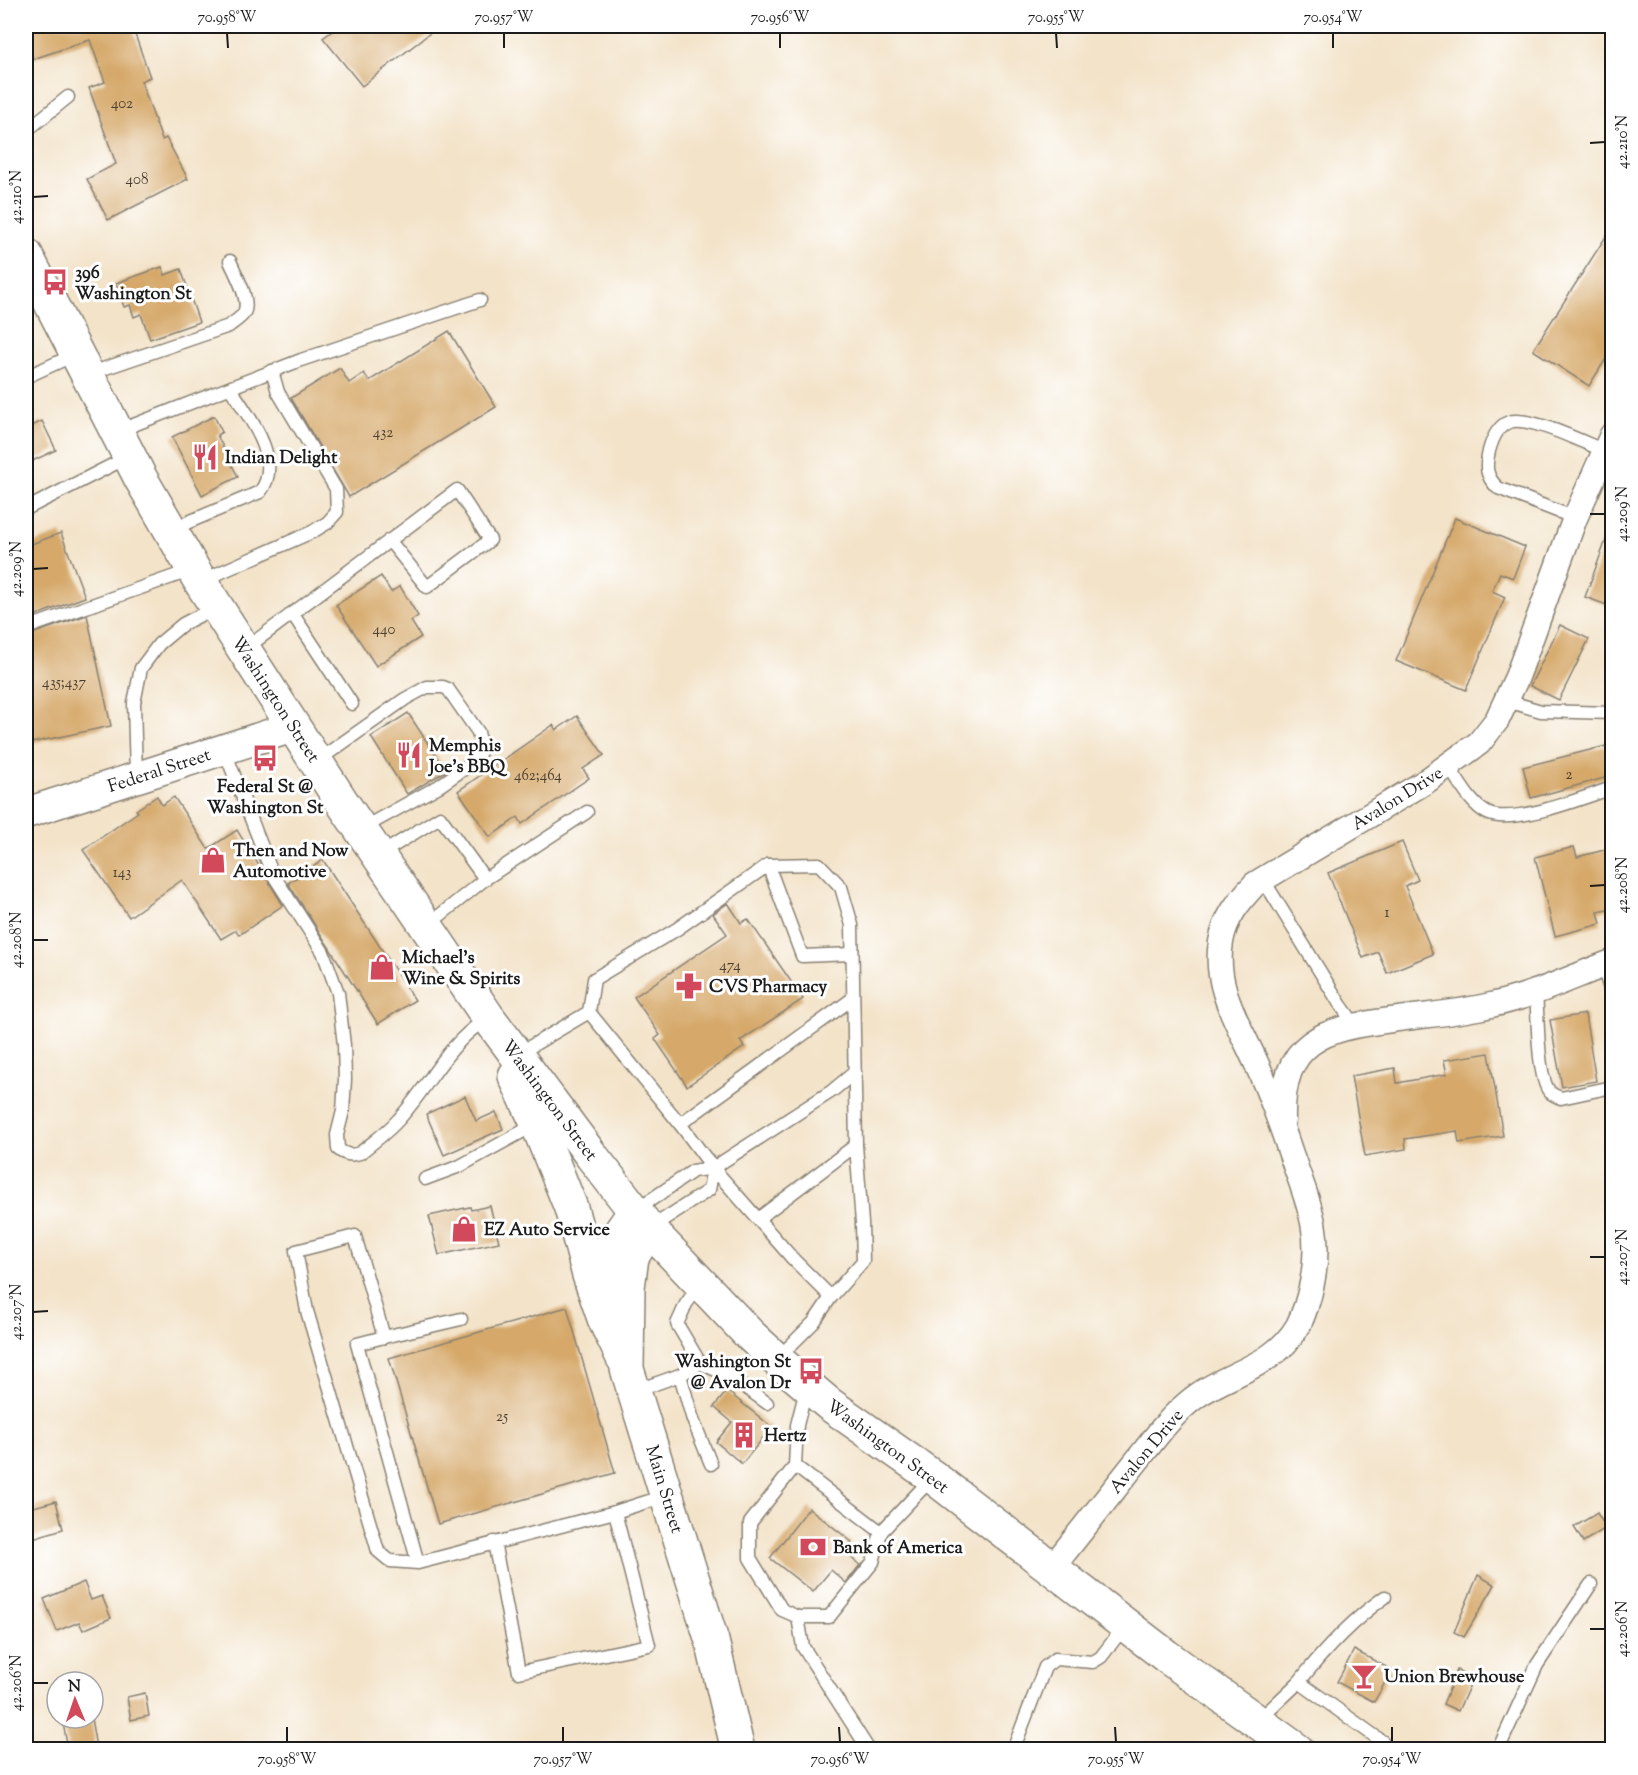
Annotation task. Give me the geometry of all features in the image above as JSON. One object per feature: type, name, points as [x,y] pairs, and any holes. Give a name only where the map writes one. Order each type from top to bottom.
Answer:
[{"type":"main road","name":"Washington Street","points":[[26,255],[170,530],[293,727],[488,1017],[642,1220],[777,1360],[842,1414],[933,1477],[1125,1626],[1297,1749]]},
{"type":"main road","points":[[488,1017],[537,1123],[571,1208],[605,1321],[631,1380]]},
{"type":"main road","points":[[598,1299],[603,1257],[642,1220]]},
{"type":"main road","name":"Main Street","points":[[642,1220],[632,1257],[628,1287],[631,1380],[712,1641],[738,1749]]},
{"type":"street","name":"Avalon Drive","points":[[1051,1569],[1162,1428],[1180,1409],[1222,1381],[1259,1364],[1281,1347],[1297,1327],[1308,1305],[1316,1260],[1315,1228],[1308,1200],[1283,1131],[1253,1055],[1224,993],[1220,966],[1221,942],[1228,919],[1255,884],[1402,796],[1479,743],[1497,720],[1507,701],[1575,518],[1609,443]]},
{"type":"street","name":"Federal Street","points":[[26,813],[293,727]]},
{"type":"street","name":"Avalon Drive","points":[[1283,1131],[1284,1089],[1289,1071],[1299,1055],[1314,1040],[1328,1032],[1355,1025],[1491,1005],[1536,992],[1608,964]]},
{"type":"lane","points":[[26,130],[68,97]]},
{"type":"lane","points":[[26,378],[229,326],[244,312],[246,304],[230,261]]},
{"type":"lane","points":[[26,509],[123,444],[230,388],[272,371],[480,300]]},
{"type":"lane","points":[[26,628],[203,586],[327,523],[337,512],[336,489],[278,392],[272,371]]},
{"type":"lane","points":[[170,530],[260,492],[265,486],[269,474],[265,447],[230,388]]},
{"type":"lane","points":[[1575,518],[1498,488],[1489,480],[1486,472],[1492,442],[1499,428],[1509,422],[1524,420],[1609,443]]},
{"type":"lane","points":[[244,650],[389,540],[458,490],[490,540],[427,587],[389,540]]},
{"type":"lane","points":[[136,778],[135,703],[141,668],[159,644],[183,624],[203,586]]},
{"type":"lane","points":[[292,613],[352,704]]},
{"type":"lane","points":[[316,762],[405,699],[426,687],[448,689],[478,732],[480,752],[468,766],[439,786],[360,829]]},
{"type":"lane","points":[[1507,701],[1541,711],[1612,713]]},
{"type":"lane","points":[[224,749],[272,873],[323,952],[338,993],[345,1045],[343,1111],[337,1135],[338,1149],[344,1154],[353,1155],[381,1136],[399,1120],[441,1060],[462,1037],[488,1017]]},
{"type":"lane","points":[[1448,766],[1474,803],[1487,813],[1505,818],[1524,815],[1612,788]]},
{"type":"lane","points":[[427,927],[485,879],[587,812]]},
{"type":"lane","points":[[378,856],[440,817],[485,879]]},
{"type":"lane","points":[[777,1360],[814,1323],[831,1297],[863,1261],[856,1145],[852,925],[841,887],[819,864],[768,865],[677,929],[594,979],[589,1011],[713,1168],[831,1297]]},
{"type":"lane","points":[[768,865],[802,956],[852,954]]},
{"type":"lane","points":[[1255,884],[1269,889],[1355,1025]]},
{"type":"lane","points":[[1608,964],[1612,996]]},
{"type":"lane","points":[[1536,992],[1542,1074],[1548,1089],[1553,1095],[1561,1098],[1612,1087]]},
{"type":"lane","points":[[680,1124],[852,999]]},
{"type":"lane","points":[[517,1055],[589,1011]]},
{"type":"lane","points":[[642,1220],[693,1171],[713,1168],[832,1091],[855,1072]]},
{"type":"lane","points":[[425,1179],[460,1166],[537,1123]]},
{"type":"lane","points":[[759,1218],[856,1145]]},
{"type":"lane","points":[[642,1220],[709,1190],[713,1168]]},
{"type":"lane","points":[[384,1337],[355,1236],[296,1251],[307,1311],[378,1551],[390,1561],[418,1563],[615,1512],[667,1496]]},
{"type":"lane","points":[[701,1283],[686,1304],[677,1324],[700,1363],[730,1376],[767,1402]]},
{"type":"lane","points":[[418,1563],[357,1344],[461,1319]]},
{"type":"lane","points":[[631,1380],[680,1376],[700,1363]]},
{"type":"lane","points":[[680,1376],[693,1420],[711,1464]]},
{"type":"lane","points":[[808,1386],[797,1425],[795,1466],[750,1523],[750,1558],[782,1610],[798,1617],[830,1617],[873,1562],[881,1532],[933,1477]]},
{"type":"lane","points":[[795,1466],[881,1532]]},
{"type":"lane","points":[[494,1542],[519,1672],[649,1645],[615,1512]]},
{"type":"lane","points":[[1498,1749],[1537,1665],[1591,1584]]},
{"type":"lane","points":[[1257,1722],[1299,1682],[1325,1650],[1366,1610],[1385,1597]]},
{"type":"lane","points":[[798,1617],[803,1647],[869,1749]]},
{"type":"lane","points":[[1013,1749],[1044,1667],[1055,1659],[1093,1662],[1101,1657],[1125,1626]]},
{"type":"lane","points":[[1299,1682],[1383,1742],[1380,1749]]},
{"type":"building","points":[[39,26],[132,26],[150,77],[141,81],[162,140],[166,138],[188,179],[108,220],[87,179],[116,164],[89,88],[105,82],[90,40],[33,59],[26,38],[26,30]]},
{"type":"building","points":[[339,26],[439,26],[362,86],[323,38]]},
{"type":"building","points":[[1612,227],[1612,349],[1589,386],[1533,350]]},
{"type":"building","points":[[162,267],[165,275],[181,269],[199,322],[150,339],[141,314],[134,317],[130,305],[124,307],[116,283]]},
{"type":"building","points":[[449,331],[496,407],[349,497],[291,398],[340,368],[349,383],[364,373],[369,381]]},
{"type":"building","name":"Indian Delight","points":[[214,416],[222,432],[217,435],[238,477],[202,495],[172,437]]},
{"type":"building","points":[[42,421],[56,450],[26,464],[26,429]]},
{"type":"building","points":[[1455,518],[1525,547],[1513,578],[1500,573],[1492,591],[1505,597],[1466,690],[1396,661]]},
{"type":"building","points":[[1610,529],[1612,529],[1612,607],[1585,597]]},
{"type":"building","points":[[61,533],[85,597],[26,619],[26,546]]},
{"type":"building","points":[[381,576],[391,592],[400,586],[418,616],[411,621],[421,637],[376,666],[336,605]]},
{"type":"building","points":[[87,615],[111,726],[26,744],[26,636]]},
{"type":"building","points":[[1560,625],[1589,639],[1559,700],[1530,686]]},
{"type":"building","name":"Memphis Joe's BBQ","points":[[408,713],[446,771],[407,794],[371,737]]},
{"type":"building","points":[[577,716],[604,755],[583,769],[589,778],[522,824],[518,817],[490,837],[458,791],[553,725],[556,730]]},
{"type":"building","points":[[1606,746],[1612,776],[1531,798],[1523,767]]},
{"type":"building","name":"Then and Now Automotive","points":[[157,796],[162,805],[174,797],[208,849],[237,830],[283,905],[239,935],[236,930],[221,939],[182,880],[129,917],[83,850]]},
{"type":"building","points":[[1402,842],[1418,880],[1405,886],[1433,954],[1387,973],[1378,952],[1363,958],[1328,873]]},
{"type":"building","points":[[1574,847],[1577,857],[1612,848],[1612,909],[1598,912],[1601,924],[1555,936],[1535,857]]},
{"type":"building","points":[[323,860],[415,1000],[378,1024],[288,883]]},
{"type":"building","name":"CVS Pharmacy","points":[[728,903],[741,923],[748,919],[803,999],[740,1041],[744,1047],[687,1086],[655,1039],[660,1035],[634,997],[727,934],[713,914]]},
{"type":"building","points":[[1585,1014],[1596,1081],[1562,1087],[1550,1020]]},
{"type":"building","points":[[1489,1053],[1503,1136],[1459,1143],[1457,1131],[1405,1139],[1406,1149],[1365,1156],[1351,1076],[1395,1068],[1397,1083],[1447,1074],[1444,1060]]},
{"type":"building","points":[[465,1096],[476,1121],[496,1112],[503,1129],[444,1155],[426,1114]]},
{"type":"building","name":"EZ Auto Service","points":[[490,1206],[499,1242],[439,1255],[429,1216],[470,1207],[471,1210]]},
{"type":"building","points":[[567,1307],[615,1473],[438,1524],[389,1358]]},
{"type":"building","name":"Hertz","points":[[727,1391],[772,1427],[742,1464],[716,1442],[732,1422],[714,1407]]},
{"type":"building","points":[[56,1501],[63,1529],[26,1540],[26,1509]]},
{"type":"building","name":"Bank of America","points":[[809,1508],[852,1542],[844,1552],[860,1565],[846,1583],[831,1570],[813,1592],[770,1558]]},
{"type":"building","points":[[1597,1513],[1606,1528],[1583,1542],[1574,1527]]},
{"type":"building","points":[[1478,1575],[1495,1585],[1464,1637],[1454,1632]]},
{"type":"building","points":[[84,1582],[91,1600],[102,1596],[111,1618],[83,1630],[79,1622],[57,1631],[44,1599]]},
{"type":"building","name":"Union Brewhouse","points":[[1354,1650],[1392,1670],[1374,1702],[1337,1682]]},
{"type":"building","points":[[1457,1670],[1473,1678],[1458,1711],[1443,1704]]},
{"type":"building","points":[[145,1693],[149,1716],[131,1720],[127,1697]]},
{"type":"building","points":[[64,1730],[93,1730],[96,1747],[68,1749]]},
{"type":"place","name":"396 Washington St","points":[[55,282]]},
{"type":"place","name":"Indian Delight","points":[[205,457]]},
{"type":"place","name":"Memphis Joe's BBQ","points":[[409,755]]},
{"type":"place","name":"Federal St @ Washington St","points":[[265,758]]},
{"type":"place","name":"Then and Now Automotive","points":[[213,860]]},
{"type":"place","name":"Michael's Wine & Spirits","points":[[382,967]]},
{"type":"place","name":"CVS Pharmacy","points":[[689,986]]},
{"type":"place","name":"EZ Auto Service","points":[[464,1229]]},
{"type":"place","name":"Washington St @ Avalon Dr","points":[[811,1371]]},
{"type":"place","name":"Hertz","points":[[744,1435]]},
{"type":"place","name":"Bank of America","points":[[813,1547]]},
{"type":"place","name":"Union Brewhouse","points":[[1364,1676]]}]
